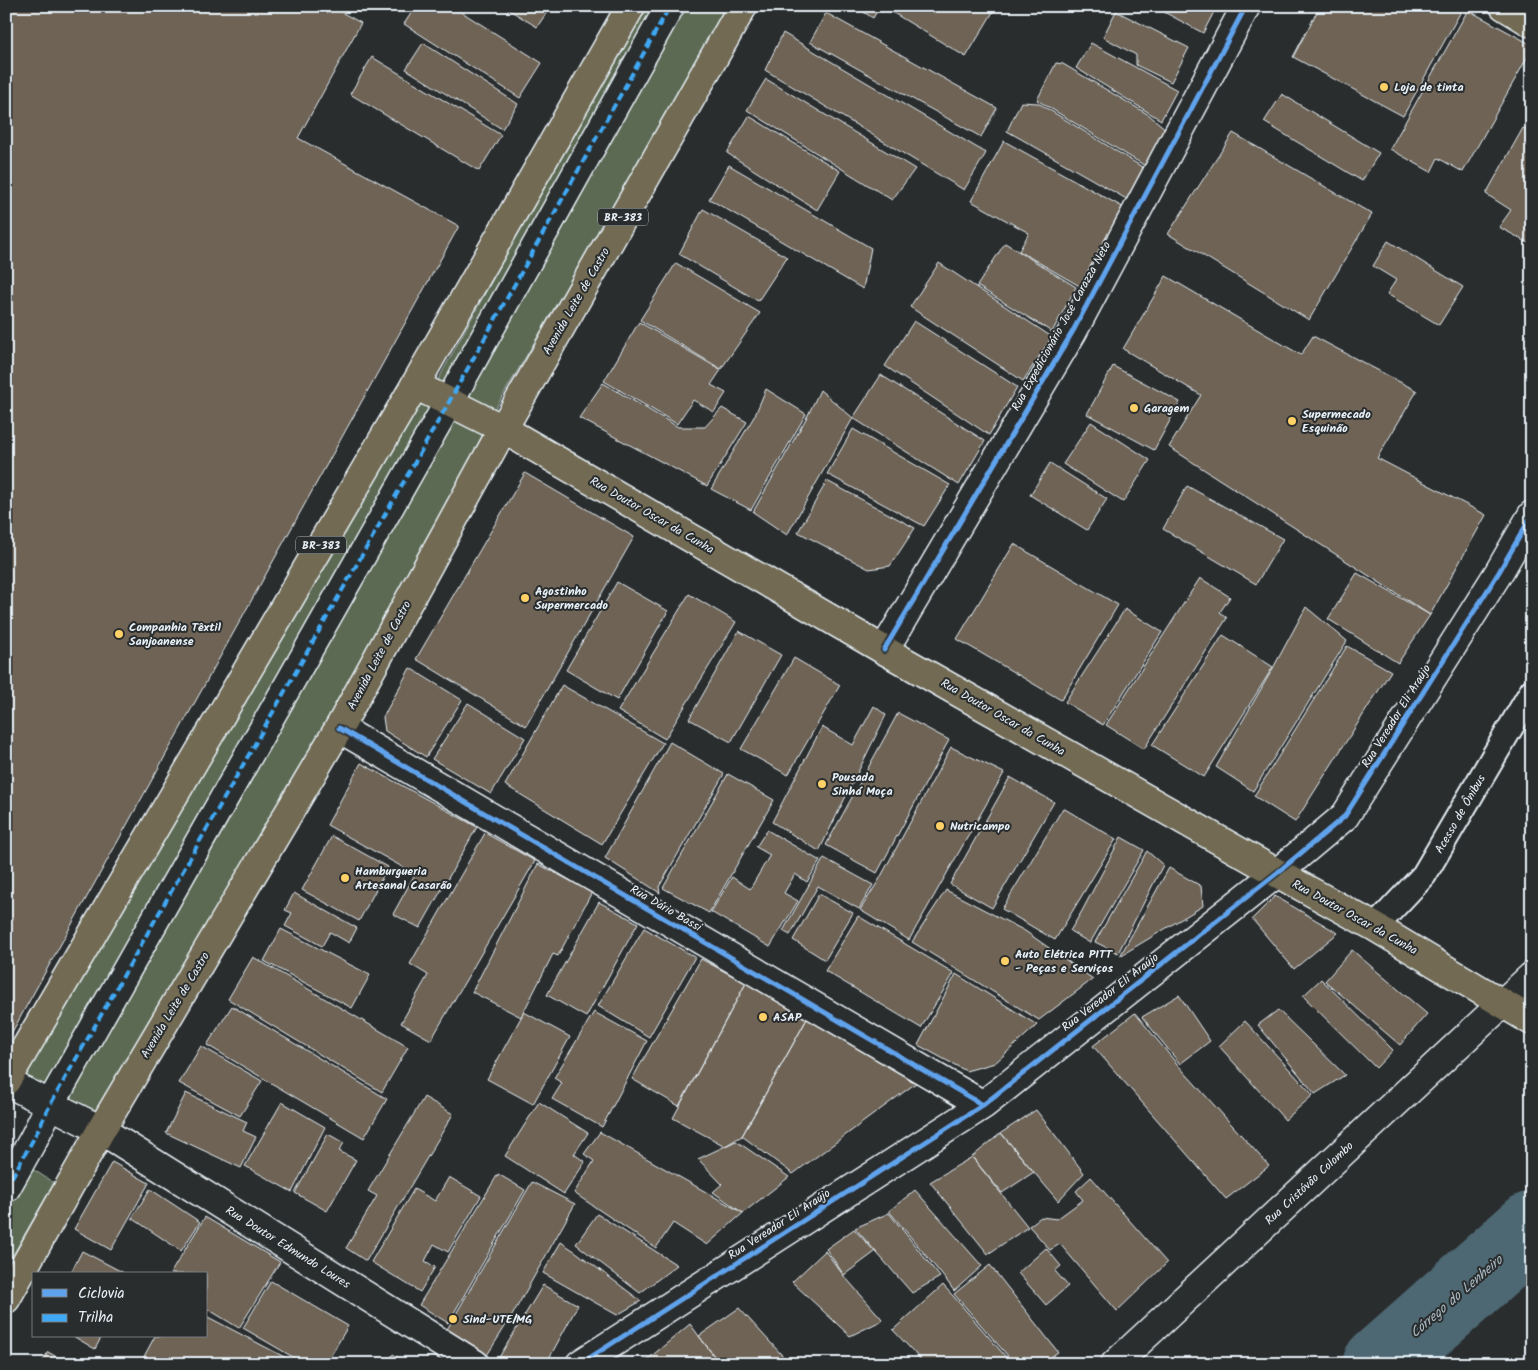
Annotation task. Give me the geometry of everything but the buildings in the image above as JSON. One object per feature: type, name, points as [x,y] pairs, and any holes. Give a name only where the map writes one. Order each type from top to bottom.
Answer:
[{"type":"main road","name":"BR-383","points":[[6,1082],[415,385],[632,6]]},
{"type":"main road","name":"Avenida Leite de Castro","points":[[6,1299],[101,1130],[339,728],[503,429],[743,6]]},
{"type":"main road","points":[[1504,6],[1532,23]]},
{"type":"main road","name":"Rua Doutor Oscar da Cunha","points":[[415,385],[503,429],[884,650],[1277,873],[1375,926],[1532,1021]]},
{"type":"street","points":[[6,1188],[50,1105],[449,402],[670,6]]},
{"type":"street","name":"Rua Expedicionário José Carazza Neto","points":[[884,650],[1073,331],[1246,6]]},
{"type":"street","name":"Rua Vereador Eli Araújo","points":[[580,1364],[983,1105],[1277,873],[1345,816],[1499,572],[1532,515]]},
{"type":"street","name":"Rua Dário Bassi","points":[[339,728],[983,1105]]},
{"type":"street","name":"Rua Cristóvão Colombo","points":[[1115,1364],[1532,976]]},
{"type":"street","name":"Rua Doutor Edmundo Loures","points":[[6,1082],[101,1130],[475,1364]]},
{"type":"lane","name":"Acesso de Ônibus","points":[[1375,926],[1424,875],[1532,691]]},
{"type":"green space","points":[[642,6],[734,6],[493,412],[434,387]]},
{"type":"green space","points":[[415,385],[503,429],[101,1130],[6,1081]]},
{"type":"green space","points":[[6,1152],[54,1183],[6,1267]]},
{"type":"waterway","name":"Córrego do Lenheiro","points":[[1380,1364],[1532,1229]]},
{"type":"marked path","points":[[6,1188],[50,1105],[449,402],[670,6]]},
{"type":"cycle path","points":[[884,650],[1073,331],[1246,6]]},
{"type":"cycle path","points":[[580,1364],[983,1105],[1277,873],[1345,816],[1499,572],[1532,515]]},
{"type":"cycle path","points":[[339,728],[983,1105]]},
{"type":"place","name":"Loja de tinta","points":[[1384,87]]},
{"type":"place","name":"Garagem","points":[[1134,408]]},
{"type":"place","name":"Supermecado Esquinão","points":[[1292,421]]},
{"type":"place","name":"Agostinho Supermercado","points":[[525,598]]},
{"type":"place","name":"Companhia Têxtil Sanjoanense","points":[[119,634]]},
{"type":"place","name":"Pousada Sinhá Moça","points":[[822,784]]},
{"type":"place","name":"Nutricampo","points":[[940,826]]},
{"type":"place","name":"Hamburgueria Artesanal Casarão","points":[[345,878]]},
{"type":"place","name":"Auto Elétrica PITT - Peças e Serviços","points":[[1005,961]]},
{"type":"place","name":"ASAP","points":[[763,1017]]},
{"type":"place","name":"Sind-UTE/MG","points":[[453,1319]]}]
